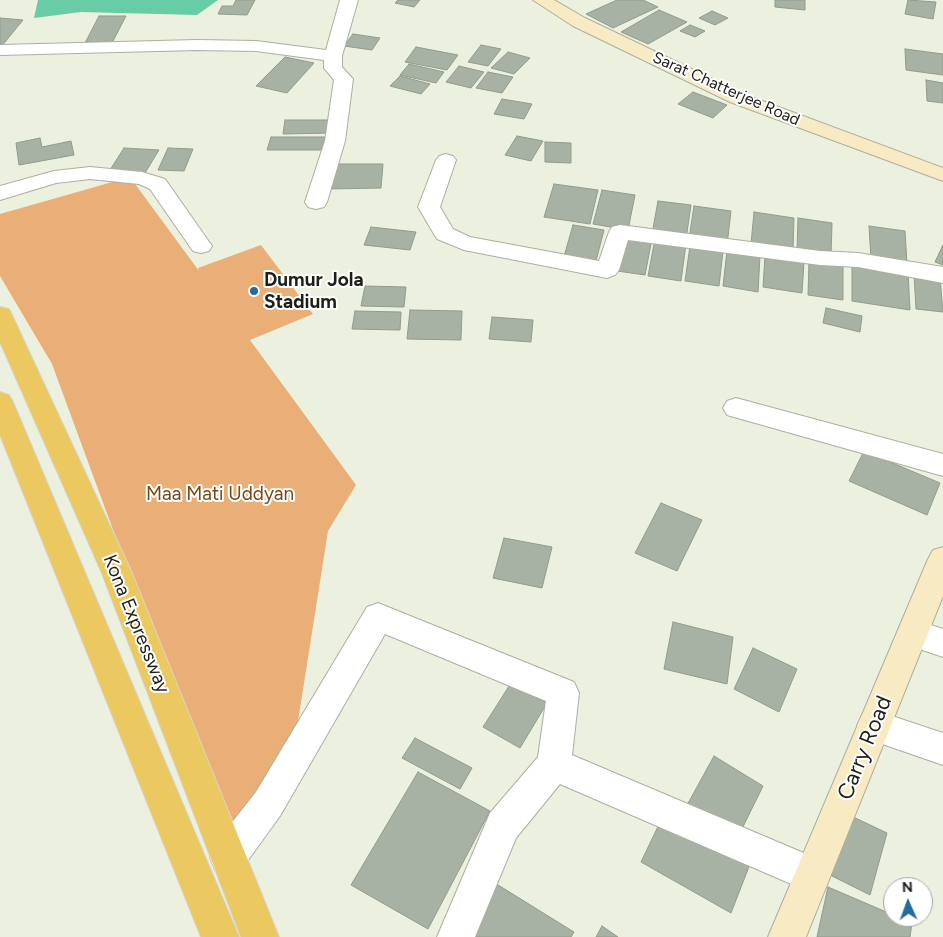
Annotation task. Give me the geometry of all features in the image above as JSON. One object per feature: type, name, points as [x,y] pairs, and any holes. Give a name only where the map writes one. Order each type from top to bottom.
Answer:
[{"type":"highway","name":"Kona Expressway","points":[[0,315],[116,571],[260,937]]},
{"type":"highway","points":[[0,402],[220,937]]},
{"type":"main road","name":"Sarat Chatterjee Road","points":[[542,0],[579,22],[737,98],[943,175]]},
{"type":"main road","name":"Carry Road","points":[[787,937],[943,559]]},
{"type":"street","points":[[316,202],[335,141],[344,79],[333,68],[333,56],[349,0]]},
{"type":"street","points":[[0,50],[207,45],[256,46],[333,56]]},
{"type":"street","points":[[446,160],[429,207],[445,234],[464,243],[607,270],[620,232],[820,258],[858,260],[943,275]]},
{"type":"street","points":[[0,193],[54,177],[90,173],[142,178],[158,184],[201,246]]},
{"type":"street","points":[[736,408],[943,465]]},
{"type":"street","points":[[228,857],[268,804],[378,617],[563,693],[554,764],[503,826],[456,937]]},
{"type":"street","points":[[912,632],[943,643]]},
{"type":"street","points":[[874,726],[943,749]]},
{"type":"street","points":[[554,764],[812,875]]},
{"type":"green space","name":"Maa Mati Uddyan","points":[[130,177],[199,271],[198,268],[261,245],[313,314],[250,340],[356,485],[328,531],[293,753],[229,845],[52,364],[0,276],[0,214]]},
{"type":"shaded area","points":[[38,0],[218,0],[197,15],[81,12],[34,18]]},
{"type":"building","points":[[236,0],[255,0],[247,15],[218,14],[222,6],[233,6]]},
{"type":"building","points":[[398,0],[420,0],[414,7],[395,3]]},
{"type":"building","points":[[617,0],[643,0],[658,7],[613,28],[586,14]]},
{"type":"building","points":[[775,0],[805,0],[805,10],[775,7]]},
{"type":"building","points":[[908,0],[936,2],[933,19],[905,14]]},
{"type":"building","points":[[659,10],[687,22],[648,44],[621,32]]},
{"type":"building","points":[[712,11],[728,18],[715,25],[699,18]]},
{"type":"building","points":[[99,16],[126,16],[112,43],[85,43]]},
{"type":"building","points":[[0,18],[23,20],[1,47],[0,47]]},
{"type":"building","points":[[690,25],[705,31],[695,37],[680,31]]},
{"type":"building","points":[[353,34],[380,38],[372,50],[344,46]]},
{"type":"building","points":[[481,45],[501,49],[488,66],[468,62]]},
{"type":"building","points":[[416,47],[458,55],[447,70],[405,62]]},
{"type":"building","points":[[905,49],[943,54],[943,75],[906,70]]},
{"type":"building","points":[[508,52],[530,58],[514,74],[491,68]]},
{"type":"building","points":[[285,57],[314,63],[287,93],[256,86]]},
{"type":"building","points":[[409,64],[444,72],[436,83],[400,75]]},
{"type":"building","points":[[459,66],[484,72],[471,88],[446,82]]},
{"type":"building","points":[[488,72],[513,77],[502,93],[476,88]]},
{"type":"building","points":[[400,76],[430,84],[421,94],[390,86]]},
{"type":"building","points":[[926,80],[943,83],[943,103],[927,101]]},
{"type":"building","points":[[693,92],[727,105],[713,118],[678,104]]},
{"type":"building","points":[[502,99],[532,104],[524,119],[494,114]]},
{"type":"building","points":[[285,120],[333,120],[332,133],[283,134]]},
{"type":"building","points":[[517,136],[543,141],[531,161],[505,155]]},
{"type":"building","points":[[271,137],[328,137],[326,150],[267,150]]},
{"type":"building","points":[[40,138],[42,147],[71,141],[74,155],[19,165],[16,143]]},
{"type":"building","points":[[545,142],[571,143],[571,163],[545,162]]},
{"type":"building","points":[[124,148],[159,150],[145,173],[110,170]]},
{"type":"building","points":[[168,148],[193,149],[184,171],[158,170]]},
{"type":"building","points":[[331,164],[383,164],[381,188],[327,189]]},
{"type":"building","points":[[554,184],[598,190],[590,224],[544,217]]},
{"type":"building","points":[[602,190],[635,195],[628,230],[593,224]]},
{"type":"building","points":[[658,201],[691,205],[686,239],[652,234]]},
{"type":"building","points":[[694,206],[731,211],[727,245],[689,239]]},
{"type":"building","points":[[754,212],[794,218],[793,250],[751,244]]},
{"type":"building","points":[[798,218],[832,223],[831,255],[797,251]]},
{"type":"building","points":[[573,225],[604,230],[595,265],[563,260]]},
{"type":"building","points":[[869,226],[905,231],[907,264],[871,259]]},
{"type":"building","points":[[371,227],[416,232],[410,250],[364,245]]},
{"type":"building","points":[[625,235],[652,239],[645,275],[617,271]]},
{"type":"building","points":[[655,239],[686,244],[681,281],[648,276]]},
{"type":"building","points":[[943,245],[943,265],[935,262]]},
{"type":"building","points":[[690,246],[723,251],[719,286],[685,281]]},
{"type":"building","points":[[727,251],[760,256],[758,292],[723,286]]},
{"type":"building","points":[[765,256],[804,262],[802,293],[763,287]]},
{"type":"building","points":[[809,262],[843,266],[843,300],[808,295]]},
{"type":"building","points":[[852,262],[908,271],[910,310],[852,301]]},
{"type":"building","points":[[914,274],[940,278],[943,312],[916,309]]},
{"type":"building","points":[[365,286],[406,287],[404,307],[361,306]]},
{"type":"building","points":[[826,308],[862,316],[860,332],[823,323]]},
{"type":"building","points":[[410,310],[462,311],[461,340],[407,339]]},
{"type":"building","points":[[355,311],[401,312],[400,330],[352,329]]},
{"type":"building","points":[[492,317],[533,320],[531,342],[489,339]]},
{"type":"building","points":[[864,451],[940,483],[927,515],[849,481]]},
{"type":"building","points":[[661,503],[702,520],[677,571],[635,553]]},
{"type":"building","points":[[504,538],[552,547],[542,588],[493,578]]},
{"type":"building","points":[[673,622],[733,637],[727,684],[664,669]]},
{"type":"building","points":[[753,648],[797,669],[779,712],[734,689]]},
{"type":"building","points":[[511,683],[547,703],[520,748],[483,727]]},
{"type":"building","points":[[415,738],[472,768],[460,789],[402,758]]},
{"type":"building","points":[[714,756],[763,786],[737,839],[686,807]]},
{"type":"building","points":[[418,772],[490,811],[428,929],[351,885]]},
{"type":"building","points":[[847,814],[887,833],[870,895],[830,875]]},
{"type":"building","points":[[663,816],[750,864],[731,913],[641,862]]},
{"type":"building","points":[[490,880],[574,932],[571,937],[458,937]]},
{"type":"building","points":[[828,887],[883,911],[883,927],[911,927],[910,937],[817,937]]},
{"type":"building","points":[[602,926],[618,937],[596,937]]},
{"type":"place","name":"Dumur Jola Stadium","points":[[254,291]]}]
